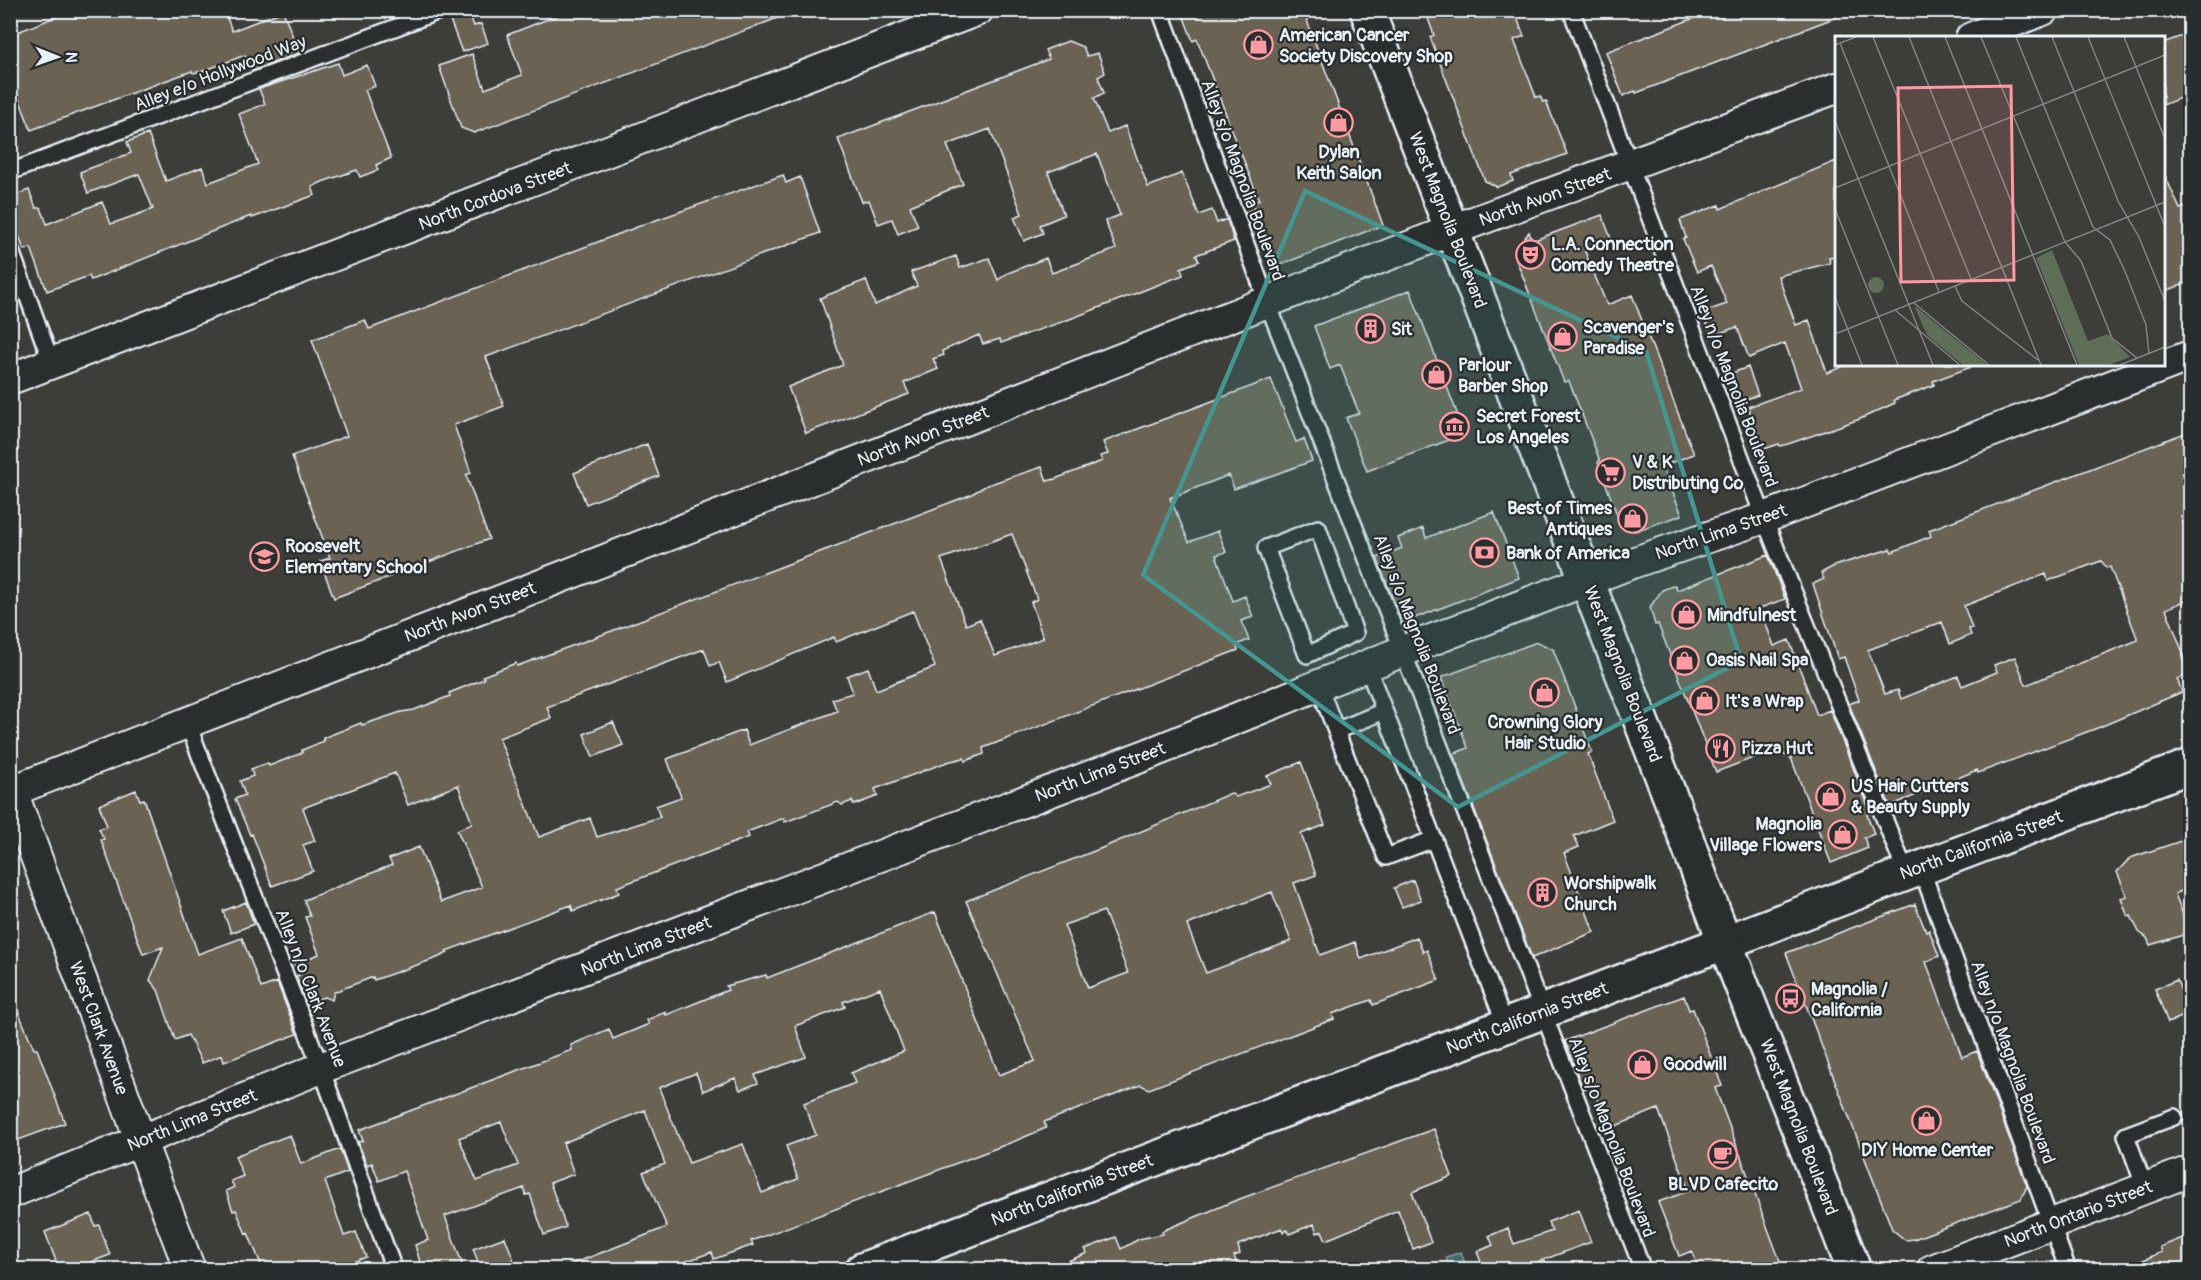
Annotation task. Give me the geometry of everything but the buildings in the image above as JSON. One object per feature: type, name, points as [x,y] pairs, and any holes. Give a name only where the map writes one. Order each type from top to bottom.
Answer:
[{"type":"street","name":"North Cordova Street","points":[[10,379],[978,10]]},
{"type":"street","name":"West Magnolia Boulevard","points":[[1367,10],[1686,838],[1723,942],[1767,1045],[1854,1269]]},
{"type":"street","points":[[1976,36],[2043,10]]},
{"type":"street","name":"North Avon Street","points":[[11,789],[1268,304],[1452,230],[1629,167],[1835,88]]},
{"type":"street","name":"North Lima Street","points":[[2165,366],[2190,356]]},
{"type":"street","name":"North Lima Street","points":[[10,1193],[321,1068],[1102,772],[1338,666],[1403,651],[1587,581],[1764,518],[2164,366]]},
{"type":"street","name":"North California Street","points":[[862,1269],[2190,766]]},
{"type":"street","name":"West Clark Avenue","points":[[11,789],[190,1269]]},
{"type":"street","name":"North Ontario Street","points":[[1932,1269],[2190,1171]]},
{"type":"lane","name":"Alley e/o Hollywood Way","points":[[10,172],[442,10]]},
{"type":"lane","name":"Alley s/o Magnolia Boulevard","points":[[1160,10],[1268,304],[1643,1269]]},
{"type":"lane","name":"Alley n/o Magnolia Boulevard","points":[[1571,10],[1764,518],[1914,870],[2068,1269]]},
{"type":"lane","points":[[10,248],[52,364]]},
{"type":"lane","points":[[1434,839],[1386,857],[1336,731],[1338,666],[1355,633],[1318,528],[1266,548],[1308,655],[1338,666],[1384,711],[1434,839],[1506,1027]]},
{"type":"lane","points":[[1336,731],[1384,711]]},
{"type":"lane","name":"Alley n/o Clark Avenue","points":[[188,722],[321,1068],[394,1269]]},
{"type":"lane","points":[[2145,1188],[2126,1136],[2175,1117]]},
{"type":"highlighted area","points":[[1305,191],[1646,351],[1741,661],[1458,807],[1143,575]]},
{"type":"water","points":[[1461,1252],[1467,1269],[1450,1269],[1446,1257]]},
{"type":"place","name":"American Cancer Society Discovery Shop","points":[[1258,45]]},
{"type":"place","name":"Dylan Keith Salon","points":[[1339,123]]},
{"type":"place","name":"L.A. Connection Comedy Theatre","points":[[1530,254]]},
{"type":"place","name":"Sit","points":[[1370,329]]},
{"type":"place","name":"Scavenger's Paradise","points":[[1562,337]]},
{"type":"place","name":"Parlour Barber Shop","points":[[1437,375]]},
{"type":"place","name":"Secret Forest Los Angeles","points":[[1455,426]]},
{"type":"place","name":"V & K Distributing Co","points":[[1611,472]]},
{"type":"place","name":"Best of Times Antiques","points":[[1633,518]]},
{"type":"place","name":"Bank of America","points":[[1485,553]]},
{"type":"place","name":"Roosevelt Elementary School","points":[[264,556]]},
{"type":"place","name":"Mindfulnest","points":[[1686,615]]},
{"type":"place","name":"Oasis Nail Spa","points":[[1685,660]]},
{"type":"place","name":"Crowning Glory Hair Studio","points":[[1545,693]]},
{"type":"place","name":"It's a Wrap","points":[[1704,701]]},
{"type":"place","name":"Pizza Hut","points":[[1720,748]]},
{"type":"place","name":"US Hair Cutters & Beauty Supply","points":[[1830,796]]},
{"type":"place","name":"Magnolia Village Flowers","points":[[1843,834]]},
{"type":"place","name":"Worshipwalk Church","points":[[1543,893]]},
{"type":"place","name":"Magnolia / California","points":[[1790,999]]},
{"type":"place","name":"Goodwill","points":[[1642,1064]]},
{"type":"place","name":"DIY Home Center","points":[[1927,1121]]},
{"type":"place","name":"BLVD Cafecito","points":[[1723,1155]]}]
